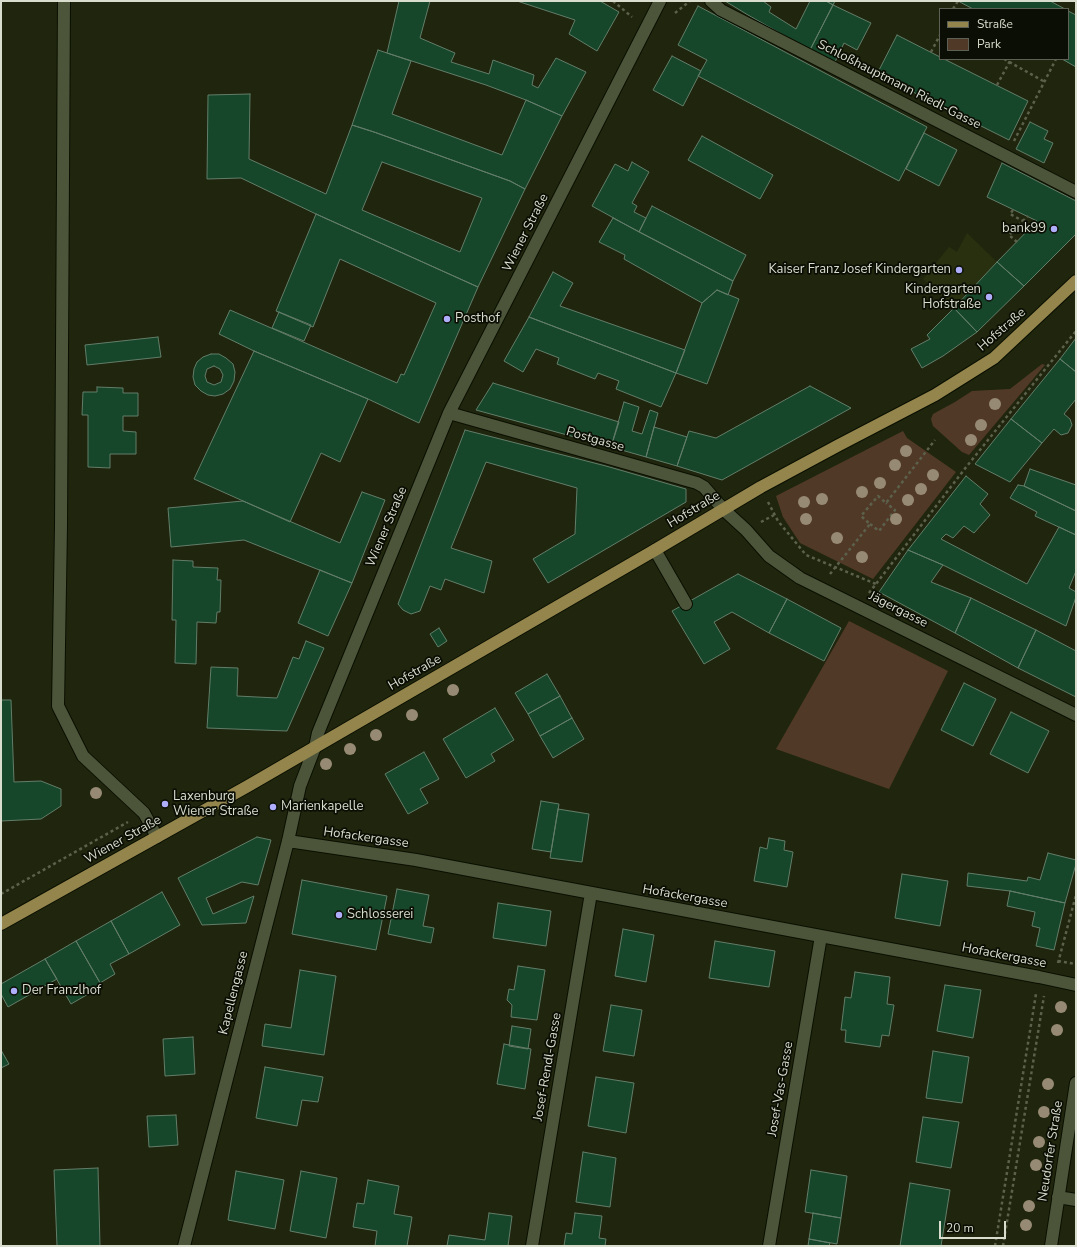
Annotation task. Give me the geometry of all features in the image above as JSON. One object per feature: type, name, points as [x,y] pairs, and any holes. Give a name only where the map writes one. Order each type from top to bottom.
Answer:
[{"type":"main road","name":"Hofstraße","points":[[315,747],[761,487],[935,395],[994,358],[1076,281]]},
{"type":"main road","name":"Wiener Straße","points":[[1,924],[315,747]]},
{"type":"street","points":[[64,1],[61,526],[58,706],[83,756],[144,813],[157,837]]},
{"type":"street","name":"Wiener Straße","points":[[315,747],[318,733],[341,675],[449,413],[660,1]]},
{"type":"street","name":"Schloßhauptmann Riedl-Gasse","points":[[711,1],[721,10],[1076,192]]},
{"type":"street","name":"Postgasse","points":[[449,413],[697,483],[704,487],[723,509]]},
{"type":"street","name":"Jägergasse","points":[[723,509],[746,530],[769,556],[800,578],[1076,715]]},
{"type":"street","points":[[655,550],[686,604]]},
{"type":"street","name":"Kapellengasse","points":[[186,1246],[288,841],[300,786],[315,747]]},
{"type":"street","name":"Hofackergasse","points":[[288,841],[416,860],[1076,985]]},
{"type":"street","name":"Josef-Rendl-Gasse","points":[[532,1246],[591,894]]},
{"type":"street","name":"Josef-Vas-Gasse","points":[[769,1246],[821,936]]},
{"type":"street","name":"Neudorfer Straße","points":[[1051,1246],[1076,1083]]},
{"type":"street","points":[[1058,1198],[1076,1200]]},
{"type":"path","points":[[613,1],[634,19],[648,25]]},
{"type":"path","points":[[931,52],[939,37]]},
{"type":"path","points":[[1007,156],[1056,60]]},
{"type":"path","points":[[997,85],[1010,61],[1045,82]]},
{"type":"path","points":[[1013,210],[1010,214],[1023,221]]},
{"type":"path","points":[[1017,242],[1009,235],[1028,216]]},
{"type":"path","points":[[860,607],[967,466],[1076,331]]},
{"type":"path","points":[[886,502],[936,440]]},
{"type":"path","points":[[761,487],[778,521],[806,555],[876,584]]},
{"type":"path","points":[[878,496],[895,510],[879,531],[870,524],[861,516],[878,496]]},
{"type":"path","points":[[819,587],[870,524]]},
{"type":"path","points":[[1,894],[144,813]]},
{"type":"path","points":[[995,1246],[1039,977],[1056,971],[1076,894]]},
{"type":"path","points":[[1058,961],[1076,964]]},
{"type":"path","points":[[1003,1246],[1044,996],[1051,997]]},
{"type":"shaded area","name":"Kaiser Franz Josef Kindergarten","points":[[967,233],[997,262],[954,308],[923,279],[949,247],[957,252]]},
{"type":"green space","points":[[1042,364],[1045,365],[969,455],[962,452],[933,426],[931,419],[933,414],[972,391],[1010,389]]},
{"type":"green space","points":[[903,431],[907,438],[956,472],[873,579],[800,543],[783,517],[776,496]]},
{"type":"green space","points":[[849,621],[948,671],[889,789],[776,749]]},
{"type":"building","points":[[399,1],[430,1],[420,38],[455,53],[451,62],[489,74],[493,60],[534,75],[532,85],[538,88],[556,58],[586,72],[562,116],[526,100],[486,85],[387,53]]},
{"type":"building","points":[[517,1],[600,1],[619,12],[597,51],[569,34],[575,20]]},
{"type":"building","points":[[725,1],[763,1],[771,7],[769,12],[796,29],[810,1],[826,1],[833,5],[810,50]]},
{"type":"building","points":[[826,1],[835,1],[833,5]]},
{"type":"building","points":[[958,1],[1050,1],[1063,8],[971,8]]},
{"type":"building","points":[[833,5],[871,23],[857,50],[844,43],[835,62],[810,50]]},
{"type":"building","points":[[698,6],[927,127],[899,181],[698,76],[707,60],[678,45]]},
{"type":"building","points":[[1069,12],[1076,15],[1076,67],[1064,60],[1069,60]]},
{"type":"building","points":[[897,35],[939,56],[939,60],[946,60],[1028,101],[1009,140],[877,74]]},
{"type":"building","points":[[378,50],[411,61],[392,114],[502,155],[526,100],[562,116],[525,189],[510,181],[352,125]]},
{"type":"building","points":[[672,56],[701,71],[683,106],[653,90]]},
{"type":"building","points":[[250,94],[249,159],[326,194],[352,125],[510,181],[525,189],[478,287],[316,214],[241,178],[207,179],[208,95]],"holes":[[[382,162],[482,198],[460,252],[362,210]]]},
{"type":"building","points":[[1030,122],[1048,131],[1044,139],[1053,143],[1044,163],[1016,149]]},
{"type":"building","points":[[924,133],[957,150],[939,186],[906,169]]},
{"type":"building","points":[[702,136],[773,175],[760,199],[688,160]]},
{"type":"building","points":[[632,162],[649,172],[632,203],[637,206],[634,212],[646,218],[639,232],[592,206],[615,164],[628,171]]},
{"type":"building","points":[[1002,163],[1076,201],[1076,234],[1024,286],[997,262],[1037,221],[987,197]]},
{"type":"building","points":[[652,206],[746,255],[733,281],[639,232]]},
{"type":"building","name":"Posthof","points":[[316,214],[478,287],[419,423],[368,399],[254,351],[219,334],[230,310],[397,383],[401,374],[404,375],[436,303],[340,259],[313,327],[276,311]]},
{"type":"building","points":[[613,218],[733,281],[728,295],[717,290],[702,303],[624,259],[625,255],[599,242]]},
{"type":"building","name":"Kindergarten Hofstraße","points":[[997,262],[1024,286],[977,332],[954,308]]},
{"type":"building","points":[[553,272],[573,283],[560,306],[685,350],[676,373],[529,317]]},
{"type":"building","points":[[717,290],[739,299],[707,384],[676,373],[702,303]]},
{"type":"building","points":[[954,308],[977,332],[943,356],[922,368],[911,349],[930,339],[927,335]]},
{"type":"building","points":[[279,312],[311,325],[304,341],[272,328]]},
{"type":"building","points":[[529,317],[676,373],[661,407],[616,389],[619,381],[598,373],[595,379],[557,364],[559,358],[536,349],[523,372],[504,361]]},
{"type":"building","points":[[158,337],[161,357],[87,365],[85,345]]},
{"type":"building","points":[[1076,338],[1076,372],[1060,359]]},
{"type":"building","points":[[254,351],[368,399],[340,462],[321,453],[290,522],[194,479]]},
{"type":"building","points":[[211,354],[219,354],[233,364],[235,372],[234,381],[230,389],[223,394],[215,396],[208,395],[195,385],[193,377],[194,369],[197,362],[203,357]],"holes":[[[214,366],[220,369],[223,375],[221,382],[214,385],[207,382],[205,376],[207,369]]]},
{"type":"building","points":[[1060,359],[1076,372],[1076,399],[1064,414],[1070,419],[1072,425],[1068,433],[1061,435],[1054,429],[1042,443],[1011,419]]},
{"type":"building","points":[[493,383],[619,422],[611,447],[476,410]]},
{"type":"building","points":[[810,386],[851,408],[722,480],[677,466],[689,431],[716,438]]},
{"type":"building","points":[[97,387],[123,388],[123,393],[138,393],[138,416],[123,416],[123,431],[136,432],[136,454],[110,454],[110,468],[88,467],[88,415],[82,415],[83,392],[97,392]]},
{"type":"building","points":[[624,402],[639,407],[632,431],[642,434],[650,410],[658,413],[646,457],[611,447]]},
{"type":"building","points":[[1011,419],[1042,443],[1010,482],[975,464]]},
{"type":"building","points":[[654,427],[687,437],[677,466],[646,457]]},
{"type":"building","points":[[465,430],[606,466],[686,489],[686,502],[548,583],[533,559],[575,534],[577,488],[486,462],[451,548],[492,561],[484,593],[445,579],[441,590],[430,586],[420,611],[411,614],[403,610],[398,604]]},
{"type":"building","points":[[1030,469],[1076,485],[1076,511],[1024,486]]},
{"type":"building","points":[[966,476],[988,494],[980,504],[990,515],[974,533],[964,526],[953,538],[946,534],[941,539],[1027,584],[1059,527],[1076,535],[1076,571],[1069,588],[1076,592],[1076,597],[1066,626],[943,565],[908,550]]},
{"type":"building","points":[[1018,485],[1024,486],[1076,511],[1076,535],[1035,516],[1037,512],[1010,498]]},
{"type":"building","points":[[362,492],[385,500],[352,583],[244,540],[171,547],[168,508],[243,501],[340,543]]},
{"type":"building","points":[[908,550],[943,565],[931,582],[971,598],[955,633],[879,592]]},
{"type":"building","points":[[173,560],[193,561],[193,567],[218,568],[217,580],[221,580],[220,612],[217,612],[216,623],[197,622],[196,664],[175,663],[176,620],[172,620]]},
{"type":"building","points":[[320,570],[352,583],[328,636],[298,623]]},
{"type":"building","points":[[738,574],[787,599],[769,633],[732,612],[714,622],[730,649],[704,664],[672,611]]},
{"type":"building","points":[[971,598],[1036,630],[1018,668],[955,633]]},
{"type":"building","points":[[787,599],[841,628],[824,661],[769,633]]},
{"type":"building","points":[[439,628],[447,641],[438,647],[430,634]]},
{"type":"building","points":[[1036,630],[1076,651],[1076,697],[1018,668]]},
{"type":"building","points":[[306,641],[324,648],[287,731],[207,728],[211,667],[238,668],[237,696],[277,698],[293,657],[299,659]]},
{"type":"building","points":[[547,674],[560,696],[528,714],[515,693]]},
{"type":"building","points":[[964,683],[996,699],[973,746],[941,730]]},
{"type":"building","points":[[560,696],[572,718],[540,736],[528,714]]},
{"type":"building","points":[[1,700],[11,700],[14,782],[41,781],[61,789],[61,806],[41,819],[1,821]]},
{"type":"building","points":[[495,708],[514,740],[491,754],[495,761],[466,778],[443,739]]},
{"type":"building","points":[[1011,712],[1049,731],[1028,773],[990,754]]},
{"type":"building","points":[[572,718],[584,739],[553,758],[540,736]]},
{"type":"building","points":[[424,752],[439,779],[420,789],[428,803],[408,814],[385,774]]},
{"type":"building","points":[[541,801],[559,804],[551,852],[532,849]]},
{"type":"building","name":"Marienkapelle","points":[[271,804],[276,805],[275,809],[270,808]]},
{"type":"building","points":[[558,809],[589,814],[582,862],[550,858]]},
{"type":"building","points":[[257,837],[271,840],[258,885],[242,882],[206,898],[213,914],[254,896],[246,923],[202,925],[178,878]]},
{"type":"building","points":[[769,838],[785,841],[784,850],[793,852],[787,887],[754,881],[760,847],[767,849]]},
{"type":"building","points":[[1048,853],[1076,860],[1065,903],[1010,891],[967,886],[968,873],[1027,881],[1028,877],[1040,880]]},
{"type":"building","points":[[902,874],[948,881],[940,926],[895,918]]},
{"type":"building","name":"Schlosserei","points":[[302,880],[387,896],[376,950],[292,934]]},
{"type":"building","points":[[397,889],[429,895],[423,926],[434,928],[431,943],[388,934]]},
{"type":"building","points":[[1010,891],[1065,903],[1054,950],[1036,946],[1040,928],[1032,926],[1035,912],[1007,906]]},
{"type":"building","points":[[162,892],[180,925],[129,954],[111,921]]},
{"type":"building","points":[[498,903],[551,911],[546,946],[493,938]]},
{"type":"building","points":[[111,921],[129,954],[110,964],[115,974],[100,983],[76,941]]},
{"type":"building","points":[[623,929],[654,935],[646,982],[615,976]]},
{"type":"building","points":[[76,941],[102,986],[71,1004],[45,959]]},
{"type":"building","points":[[715,941],[775,951],[769,987],[709,978]]},
{"type":"building","points":[[45,959],[57,979],[8,1007],[1,994],[1,984]]},
{"type":"building","points":[[518,966],[545,970],[537,1020],[511,1017],[512,1005],[507,1000],[509,989],[514,990]]},
{"type":"building","points":[[300,970],[336,976],[324,1055],[262,1046],[265,1024],[291,1028]]},
{"type":"building","points":[[855,972],[890,977],[887,1004],[894,1005],[889,1036],[882,1035],[880,1047],[845,1042],[846,1030],[841,1030],[845,997],[851,998]]},
{"type":"building","points":[[945,985],[981,990],[973,1038],[937,1031]]},
{"type":"building","points":[[611,1005],[642,1010],[634,1056],[603,1051]]},
{"type":"building","points":[[512,1026],[531,1029],[528,1049],[509,1046]]},
{"type":"building","points":[[193,1037],[195,1074],[165,1076],[163,1039]]},
{"type":"building","points":[[504,1044],[531,1049],[525,1089],[497,1084]]},
{"type":"building","points":[[1,1050],[9,1064],[1,1068]]},
{"type":"building","points":[[933,1051],[969,1057],[962,1103],[926,1098]]},
{"type":"building","points":[[265,1067],[323,1077],[318,1102],[302,1100],[297,1126],[256,1118]]},
{"type":"building","points":[[596,1077],[634,1083],[626,1133],[588,1126]]},
{"type":"building","points":[[176,1115],[178,1145],[149,1147],[147,1116]]},
{"type":"building","points":[[923,1117],[959,1122],[951,1168],[916,1162]]},
{"type":"building","points":[[583,1152],[616,1158],[610,1207],[576,1202]]},
{"type":"building","points":[[98,1168],[100,1246],[57,1246],[54,1170]]},
{"type":"building","points":[[811,1170],[847,1176],[841,1218],[805,1212]]},
{"type":"building","points":[[236,1171],[284,1180],[275,1229],[228,1220]]},
{"type":"building","points":[[301,1171],[337,1178],[326,1238],[290,1231]]},
{"type":"building","points":[[368,1180],[399,1186],[394,1214],[412,1217],[407,1246],[375,1246],[377,1231],[353,1227],[357,1203],[364,1204]]},
{"type":"building","points":[[910,1183],[950,1190],[941,1246],[900,1246]]},
{"type":"building","points":[[489,1213],[512,1216],[508,1246],[447,1246],[449,1235],[485,1240]]},
{"type":"building","points":[[575,1213],[602,1216],[599,1238],[606,1239],[605,1246],[564,1246],[566,1233],[572,1234]]},
{"type":"building","points":[[813,1213],[841,1218],[837,1244],[809,1239]]},
{"type":"building","points":[[809,1239],[830,1243],[829,1246],[808,1246]]},
{"type":"place","name":"bank99","points":[[1054,229]]},
{"type":"place","name":"Kaiser Franz Josef Kindergarten","points":[[959,270]]},
{"type":"place","name":"Kindergarten Hofstraße","points":[[989,297]]},
{"type":"place","name":"Posthof","points":[[447,319]]},
{"type":"place","name":"Laxenburg Wiener Straße","points":[[165,804]]},
{"type":"place","name":"Marienkapelle","points":[[273,807]]},
{"type":"place","name":"Schlosserei","points":[[339,915]]},
{"type":"place","name":"Der Franzlhof","points":[[14,991]]}]
